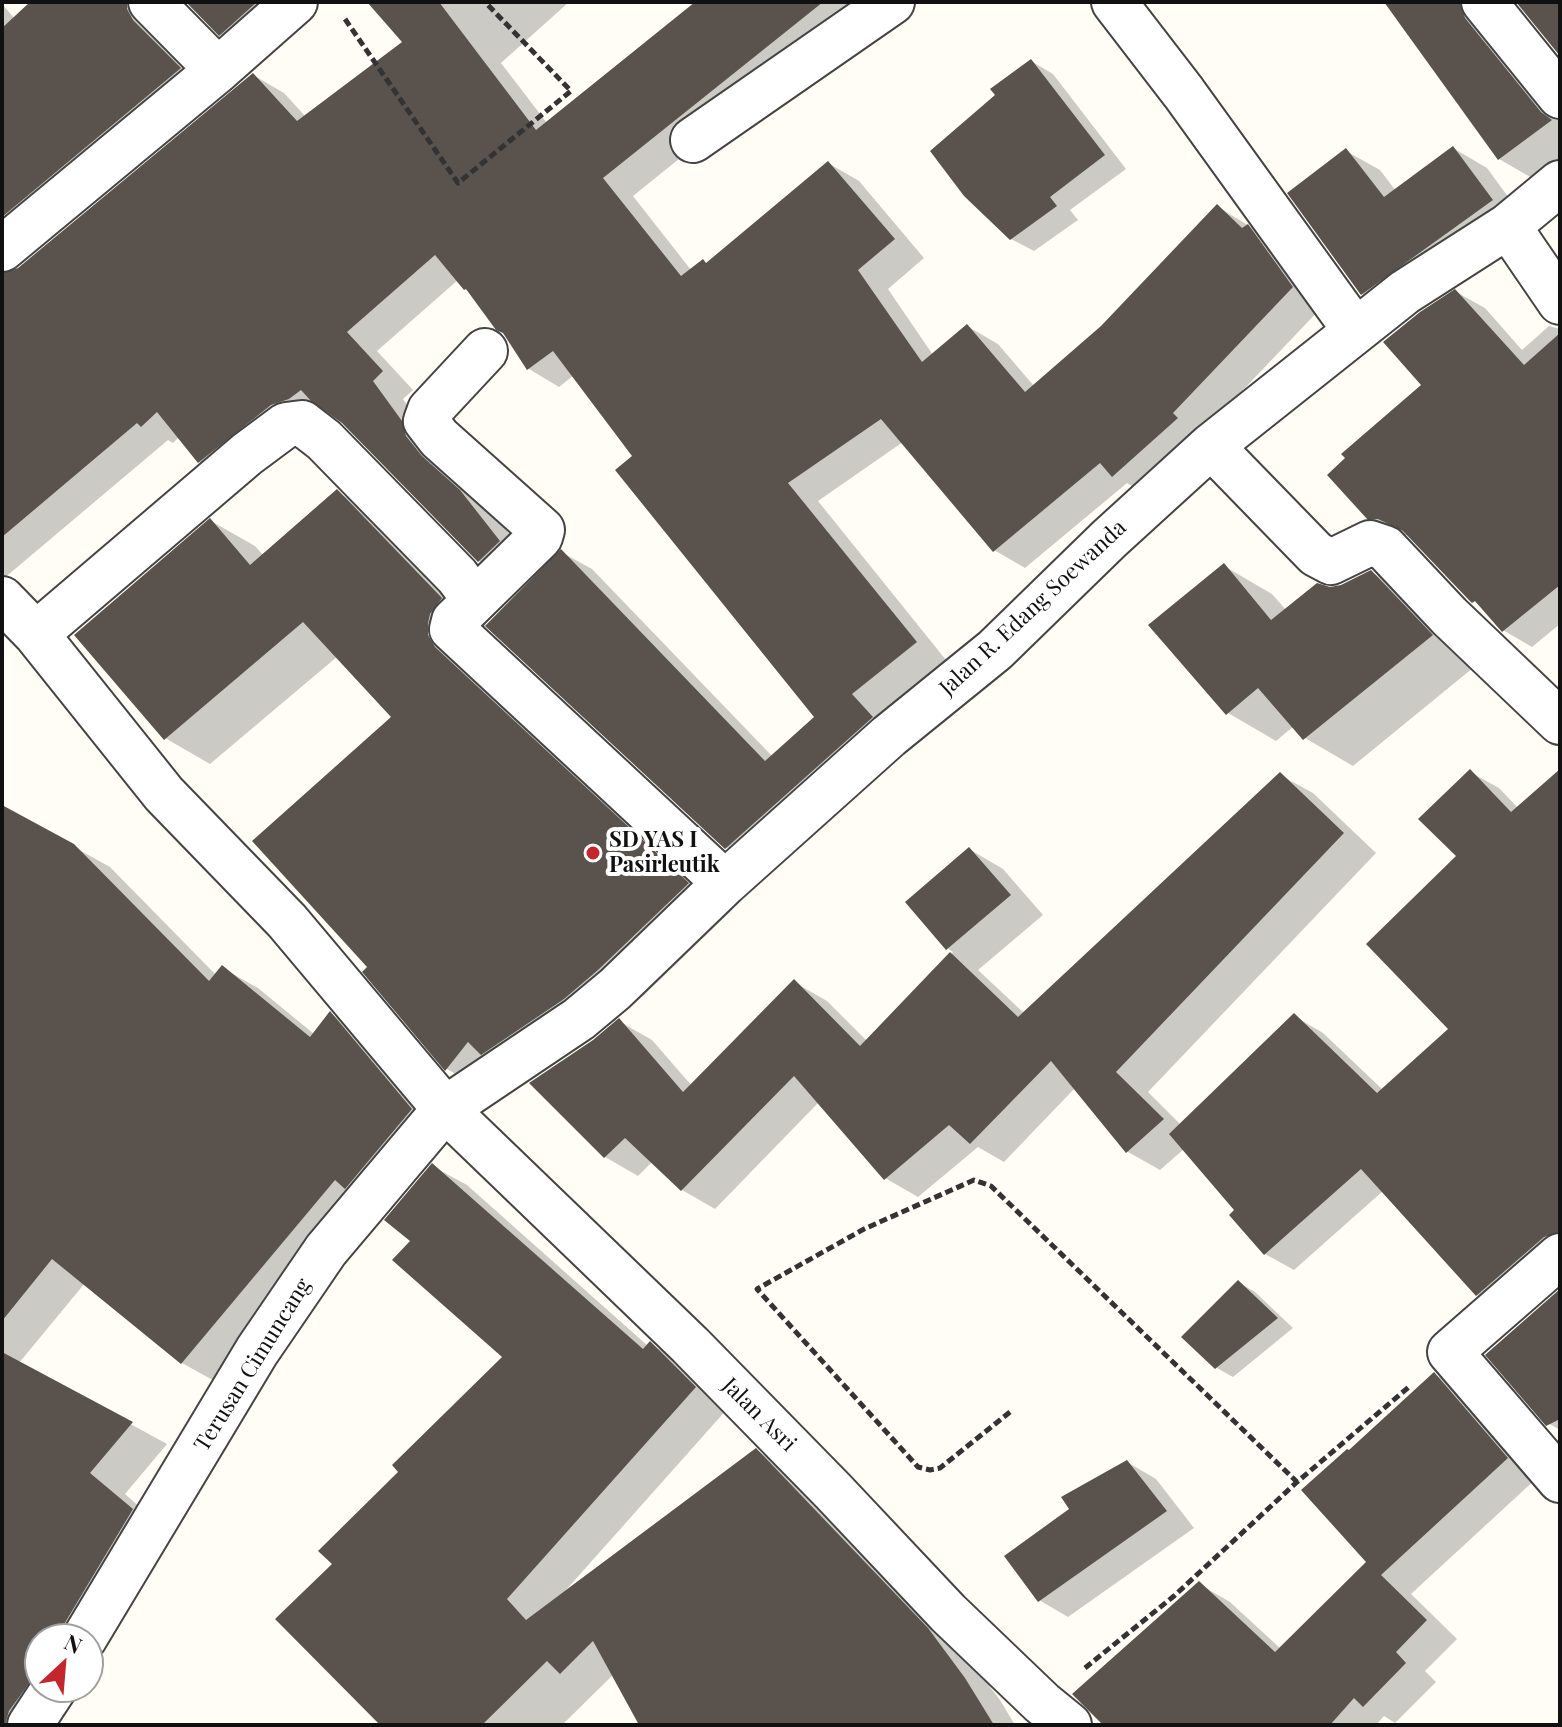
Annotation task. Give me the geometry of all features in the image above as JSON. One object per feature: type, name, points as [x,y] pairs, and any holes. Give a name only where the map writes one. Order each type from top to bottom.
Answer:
[{"type":"street","points":[[151,2],[218,70]]},
{"type":"street","points":[[2,249],[295,2]]},
{"type":"street","points":[[693,140],[892,2]]},
{"type":"street","points":[[1114,2],[1184,93],[1355,330]]},
{"type":"street","points":[[1484,2],[1560,96]]},
{"type":"street","name":"Jalan R. Edang Soewanda","points":[[445,1109],[579,1019],[615,989],[725,883],[889,736],[995,650],[1109,539],[1211,446],[1405,292],[1508,226],[1560,183]]},
{"type":"street","points":[[1508,226],[1560,302]]},
{"type":"street","points":[[485,351],[430,410],[426,421],[439,438],[542,530],[540,537],[474,599],[454,621],[452,629],[725,883]]},
{"type":"street","points":[[16,625],[286,425],[302,423],[324,440],[457,576],[474,599]]},
{"type":"street","points":[[1211,446],[1316,554],[1331,562],[1370,543],[1385,548],[1449,616],[1560,722]]},
{"type":"street","name":"Jalan Asri","points":[[16,625],[164,794],[287,921],[445,1109],[690,1345],[948,1613],[1055,1714]]},
{"type":"street","name":"Terusan Cimuncang","points":[[94,1623],[257,1351],[326,1250],[445,1109]]},
{"type":"street","points":[[1560,1256],[1450,1352],[1560,1480]]},
{"type":"street","points":[[30,1725],[44,1703]]},
{"type":"path","points":[[342,15],[458,183],[571,91],[485,2]]},
{"type":"path","points":[[1010,1412],[940,1468],[930,1470],[918,1467],[757,1289],[864,1229],[974,1180],[991,1186],[1297,1482]]},
{"type":"path","points":[[1055,1714],[1174,1596],[1297,1482],[1450,1352]]},
{"type":"building","points":[[30,2],[127,2],[133,20],[181,68],[2,217],[2,28]]},
{"type":"building","points":[[186,2],[257,2],[219,36]]},
{"type":"building","points":[[367,2],[439,2],[536,130],[695,2],[823,2],[603,178],[681,276],[703,259],[706,263],[828,161],[895,239],[858,270],[922,362],[967,324],[1025,392],[1101,326],[1217,204],[1242,228],[1248,224],[1293,287],[1173,413],[1178,418],[1112,477],[1100,463],[993,552],[881,419],[788,483],[917,642],[852,694],[873,717],[725,849],[485,626],[561,549],[765,761],[814,717],[615,470],[632,456],[553,351],[527,370],[503,333],[496,330],[466,289],[435,255],[347,332],[383,371],[373,381],[402,421],[406,436],[422,456],[460,490],[500,541],[478,562],[342,423],[301,390],[289,399],[271,405],[198,463],[157,412],[141,427],[137,423],[2,537],[2,273],[18,268],[253,73],[297,121],[402,42]]},
{"type":"building","points":[[1384,2],[1460,2],[1465,18],[1541,112],[1552,120],[1498,160]]},
{"type":"building","points":[[1516,2],[1560,2],[1560,56]]},
{"type":"building","points":[[1031,59],[1105,155],[1050,197],[1057,206],[1010,240],[964,196],[930,151],[995,95],[990,89]]},
{"type":"building","points":[[1453,146],[1493,200],[1361,295],[1287,193],[1346,148],[1384,197]]},
{"type":"building","points":[[1455,289],[1524,365],[1560,333],[1560,585],[1502,632],[1475,601],[1472,603],[1403,531],[1378,519],[1368,520],[1327,475],[1345,458],[1341,454],[1421,385],[1383,342]]},
{"type":"building","points":[[337,489],[442,598],[430,614],[428,623],[428,635],[435,647],[689,883],[564,999],[481,1055],[468,1042],[445,1071],[362,972],[367,967],[252,841],[391,717],[303,622],[164,740],[74,635],[210,518],[250,565]]},
{"type":"building","points":[[1224,563],[1271,620],[1317,583],[1330,587],[1341,585],[1371,570],[1433,635],[1303,740],[1258,688],[1226,715],[1148,625]]},
{"type":"building","points":[[1470,769],[1511,812],[1560,769],[1560,1232],[1544,1237],[1476,1296],[1361,1169],[1264,1255],[1229,1215],[1234,1210],[1169,1134],[1294,1013],[1377,1093],[1448,1029],[1366,944],[1456,856],[1418,819]]},
{"type":"building","points":[[1280,772],[1344,833],[1116,1072],[1164,1119],[1126,1153],[1051,1061],[970,1144],[949,1125],[884,1180],[794,1076],[681,1191],[625,1138],[604,1158],[529,1083],[593,1040],[619,1018],[683,1092],[794,979],[860,1046],[950,952],[1018,1017]]},
{"type":"building","points":[[2,805],[74,844],[209,981],[222,965],[310,1037],[330,1011],[412,1109],[345,1189],[335,1180],[181,1364],[52,1259],[2,1321]]},
{"type":"building","points":[[969,847],[1011,895],[946,950],[905,902]]},
{"type":"building","points":[[432,1163],[643,1349],[650,1341],[696,1387],[507,1599],[526,1620],[756,1448],[928,1628],[965,1678],[994,1725],[639,1725],[593,1641],[560,1674],[547,1661],[482,1725],[380,1725],[275,1619],[332,1564],[318,1551],[398,1472],[392,1465],[502,1357],[392,1260],[410,1241],[384,1220]]},
{"type":"building","points":[[1238,1280],[1278,1318],[1215,1369],[1181,1337]]},
{"type":"building","points":[[1560,1289],[1560,1419],[1546,1426],[1485,1355]]},
{"type":"building","points":[[2,1352],[133,1422],[90,1473],[133,1509],[65,1623],[24,1623],[24,1690],[9,1711],[5,1725],[2,1725]]},
{"type":"building","points":[[1434,1372],[1508,1458],[1381,1575],[1427,1620],[1396,1652],[1406,1663],[1363,1707],[1354,1698],[1330,1725],[1103,1725],[1072,1694],[1199,1581],[1275,1652],[1366,1562],[1301,1490]]},
{"type":"building","points":[[1127,1460],[1167,1511],[1038,1602],[1004,1556],[1069,1509],[1061,1497]]},
{"type":"place","name":"SD YAS I Pasirleutik","points":[[593,853]]}]
